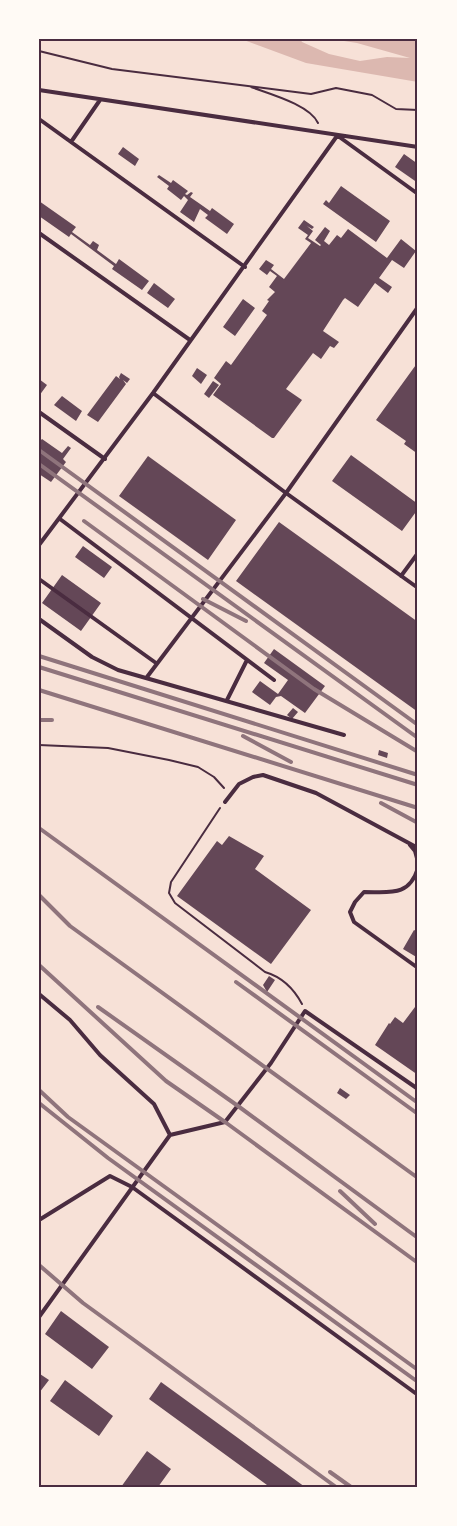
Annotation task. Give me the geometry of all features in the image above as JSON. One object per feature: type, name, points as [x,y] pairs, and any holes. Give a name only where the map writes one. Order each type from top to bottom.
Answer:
[{"type":"lane","points":[[39,90],[418,147]]},
{"type":"lane","points":[[71,142],[100,100]]},
{"type":"lane","points":[[39,119],[245,267]]},
{"type":"lane","points":[[337,136],[418,194]]},
{"type":"lane","points":[[39,545],[105,459],[245,267],[337,136]]},
{"type":"lane","points":[[39,233],[190,340]]},
{"type":"lane","points":[[147,677],[190,617],[286,493],[418,307]]},
{"type":"lane","points":[[153,393],[418,588]]},
{"type":"lane","points":[[39,412],[105,459]]},
{"type":"lane","points":[[60,519],[274,680]]},
{"type":"lane","points":[[401,576],[418,553]]},
{"type":"lane","points":[[39,579],[156,663]]},
{"type":"lane","points":[[39,619],[92,657],[118,670],[344,735]]},
{"type":"lane","points":[[227,700],[247,660]]},
{"type":"lane","points":[[225,802],[239,784],[263,775],[316,793],[418,848]]},
{"type":"lane","points":[[406,841],[415,851],[418,862]]},
{"type":"lane","points":[[418,868],[415,878],[406,889],[394,892],[364,892],[355,902],[351,912],[354,922],[418,968]]},
{"type":"lane","points":[[39,994],[70,1020],[100,1055],[154,1104],[170,1135]]},
{"type":"lane","points":[[39,1317],[170,1135],[225,1122],[271,1063],[305,1011],[418,1089]]},
{"type":"lane","points":[[39,1220],[110,1176],[132,1187],[418,1395]]},
{"type":"path","points":[[39,51],[112,69],[311,94],[336,88],[372,95],[396,109],[418,110]]},
{"type":"path","points":[[246,85],[308,111],[318,122],[319,133]]},
{"type":"path","points":[[39,746],[108,748],[139,753],[198,767],[214,777],[224,788],[225,802],[171,882],[169,893],[175,903],[266,972],[278,976],[298,997],[305,1011]]},
{"type":"shaded area","points":[[241,39],[300,39],[329,54],[360,61],[387,57],[410,58],[357,43],[331,39],[418,39],[418,82],[306,63]]},
{"type":"building","points":[[123,147],[139,159],[135,166],[118,154]]},
{"type":"building","points":[[404,154],[418,164],[418,183],[395,167]]},
{"type":"building","points":[[159,175],[171,183],[173,180],[188,191],[185,194],[193,193],[190,197],[210,211],[212,208],[234,224],[227,234],[205,218],[208,215],[200,209],[194,222],[180,212],[188,200],[184,196],[181,200],[167,189],[169,186],[157,177]]},
{"type":"building","points":[[341,186],[390,221],[376,242],[323,204],[326,200],[329,203]]},
{"type":"building","points":[[39,201],[76,227],[72,232],[90,245],[93,241],[99,245],[97,250],[116,264],[119,259],[149,281],[142,290],[112,269],[114,266],[71,234],[69,237],[39,216]]},
{"type":"building","points":[[304,220],[314,227],[312,229],[307,226],[313,231],[308,238],[320,246],[315,240],[325,227],[330,231],[324,241],[329,245],[337,235],[341,238],[348,229],[387,258],[401,239],[416,251],[404,268],[392,260],[379,278],[392,287],[388,293],[375,283],[358,307],[345,298],[343,300],[323,331],[339,342],[334,348],[330,346],[321,359],[313,353],[286,389],[302,400],[272,438],[213,395],[221,384],[214,378],[226,361],[231,365],[267,315],[262,311],[269,301],[267,300],[275,292],[269,287],[277,276],[270,271],[267,275],[259,269],[266,260],[274,265],[271,269],[284,279],[311,243],[305,239],[308,235],[298,228]]},
{"type":"building","points":[[154,283],[175,299],[168,308],[147,293]]},
{"type":"building","points":[[243,299],[255,308],[235,336],[223,327]]},
{"type":"building","points":[[418,362],[418,454],[404,444],[406,441],[376,420]]},
{"type":"building","points":[[197,368],[207,375],[201,384],[192,376]]},
{"type":"building","points":[[121,373],[130,379],[127,383],[123,380],[126,384],[98,422],[87,415],[116,376],[120,379]]},
{"type":"building","points":[[39,379],[47,385],[39,396]]},
{"type":"building","points":[[213,381],[219,385],[209,398],[204,394]]},
{"type":"building","points":[[62,396],[82,411],[76,421],[54,405]]},
{"type":"building","points":[[42,439],[62,453],[68,446],[71,448],[63,459],[66,462],[51,482],[39,474],[39,442]]},
{"type":"building","points":[[351,455],[418,504],[418,509],[402,531],[332,481]]},
{"type":"building","points":[[148,456],[236,520],[208,560],[119,496]]},
{"type":"building","points":[[279,522],[418,622],[418,712],[236,581]]},
{"type":"building","points":[[83,546],[112,567],[104,578],[75,557]]},
{"type":"building","points":[[62,575],[101,603],[81,631],[42,603]]},
{"type":"building","points":[[274,649],[325,686],[305,713],[281,696],[276,697],[270,705],[252,692],[260,681],[278,694],[288,680],[264,663]]},
{"type":"building","points":[[293,708],[298,712],[292,719],[287,715]]},
{"type":"building","points":[[379,750],[388,753],[387,758],[378,755]]},
{"type":"building","points":[[229,836],[264,856],[255,869],[311,910],[271,964],[177,896],[217,841],[222,845]]},
{"type":"building","points":[[414,930],[418,932],[418,958],[403,949]]},
{"type":"building","points":[[269,976],[275,980],[267,992],[263,985]]},
{"type":"building","points":[[415,1007],[418,1009],[418,1075],[375,1045],[395,1017],[403,1023]]},
{"type":"building","points":[[340,1088],[350,1095],[346,1099],[337,1093]]},
{"type":"building","points":[[61,1311],[109,1347],[92,1369],[45,1334]]},
{"type":"building","points":[[40,1374],[49,1380],[39,1393],[39,1376]]},
{"type":"building","points":[[65,1380],[113,1416],[99,1436],[50,1401]]},
{"type":"building","points":[[161,1382],[305,1487],[265,1487],[267,1485],[149,1399]]},
{"type":"building","points":[[147,1451],[171,1469],[158,1487],[121,1487]]},
{"type":"railway","points":[[39,450],[418,725]]},
{"type":"railway","points":[[39,464],[418,738]]},
{"type":"railway","points":[[84,521],[314,689],[418,752]]},
{"type":"railway","points":[[203,599],[246,621]]},
{"type":"railway","points":[[39,656],[418,775]]},
{"type":"railway","points":[[39,667],[418,785]]},
{"type":"railway","points":[[39,690],[418,808]]},
{"type":"railway","points":[[39,720],[52,720]]},
{"type":"railway","points":[[243,736],[291,762]]},
{"type":"railway","points":[[381,803],[418,823]]},
{"type":"railway","points":[[39,828],[418,1103]]},
{"type":"railway","points":[[39,895],[70,926],[418,1178]]},
{"type":"railway","points":[[39,965],[166,1081],[418,1263]]},
{"type":"railway","points":[[236,982],[418,1114]]},
{"type":"railway","points":[[98,1007],[418,1238]]},
{"type":"railway","points":[[39,1090],[68,1117],[418,1370]]},
{"type":"railway","points":[[39,1103],[108,1158],[418,1382]]},
{"type":"railway","points":[[340,1191],[375,1224]]},
{"type":"railway","points":[[39,1265],[83,1303],[336,1487]]},
{"type":"railway","points":[[330,1472],[351,1487]]}]
